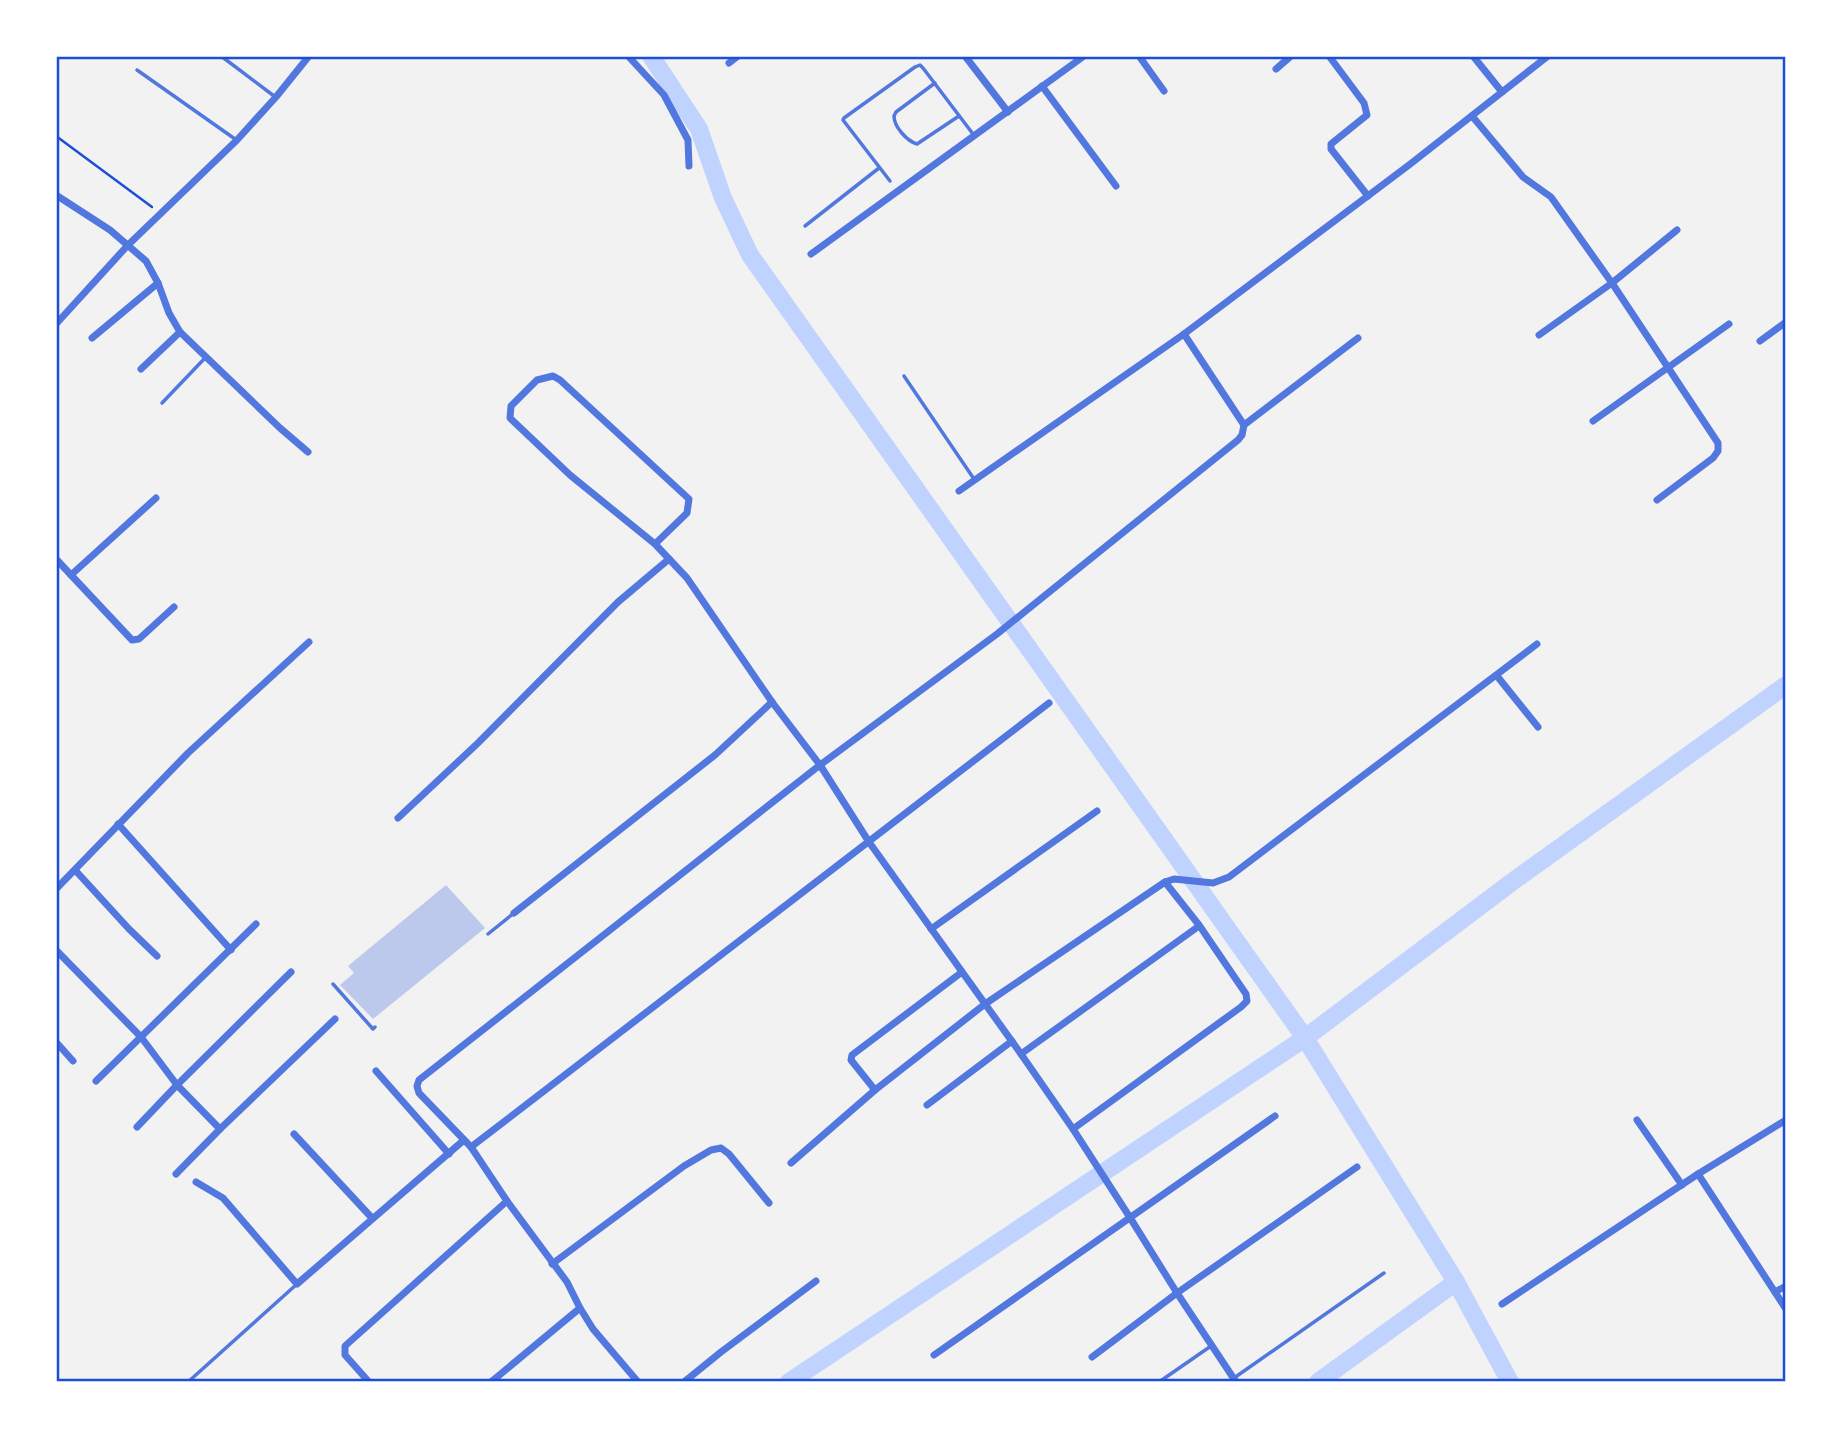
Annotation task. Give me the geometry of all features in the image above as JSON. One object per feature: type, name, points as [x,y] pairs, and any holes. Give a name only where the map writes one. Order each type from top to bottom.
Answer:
[{"type":"street","points":[[56,324],[128,245],[237,140],[309,56]]},
{"type":"street","points":[[628,56],[664,95],[688,140],[689,166]]},
{"type":"street","points":[[729,63],[738,56]]},
{"type":"street","points":[[965,56],[1008,111]]},
{"type":"street","points":[[811,254],[1084,56]]},
{"type":"street","points":[[1139,56],[1164,91]]},
{"type":"street","points":[[1276,69],[1291,56]]},
{"type":"street","points":[[1329,56],[1364,103],[1367,115],[1331,144],[1331,149],[1368,195]]},
{"type":"street","points":[[1474,56],[1503,92]]},
{"type":"street","points":[[959,491],[1184,334],[1548,56]]},
{"type":"street","points":[[1042,86],[1116,186]]},
{"type":"street","points":[[1472,116],[1523,177],[1551,197],[1612,283],[1718,443],[1719,447],[1713,458],[1657,500]]},
{"type":"street","points":[[56,195],[110,230],[146,261],[180,332],[308,452]]},
{"type":"street","points":[[1539,335],[1612,283],[1677,230]]},
{"type":"street","points":[[92,338],[158,283]]},
{"type":"street","points":[[1760,341],[1786,322]]},
{"type":"street","points":[[1593,421],[1729,324]]},
{"type":"street","points":[[141,369],[180,332]]},
{"type":"street","points":[[1184,334],[1244,425]]},
{"type":"street","points":[[638,1382],[593,1329],[567,1282],[506,1201],[471,1147],[419,1093],[419,1080],[820,765],[997,634],[1238,440],[1244,425],[1357,338]]},
{"type":"street","points":[[655,544],[687,513],[689,499],[560,380],[553,376],[537,380],[511,405],[510,418],[570,475],[655,544],[687,578],[772,702],[820,765],[869,842],[1073,1129],[1235,1380]]},
{"type":"street","points":[[71,575],[156,498]]},
{"type":"street","points":[[56,559],[132,639],[139,639],[174,607]]},
{"type":"street","points":[[398,818],[478,743],[618,602],[669,559]]},
{"type":"street","points":[[56,889],[188,753],[309,642]]},
{"type":"street","points":[[791,1163],[875,1090],[985,1004],[1165,882],[1174,879],[1213,883],[1229,877],[1537,644]]},
{"type":"street","points":[[1497,676],[1538,727]]},
{"type":"street","points":[[514,913],[715,755],[772,702]]},
{"type":"street","points":[[471,1147],[1049,703]]},
{"type":"street","points":[[931,929],[1097,811]]},
{"type":"street","points":[[118,824],[231,950]]},
{"type":"street","points":[[75,870],[157,956]]},
{"type":"street","points":[[1073,1129],[1247,1001],[1246,993],[1165,882]]},
{"type":"street","points":[[96,1081],[256,924]]},
{"type":"street","points":[[1021,1054],[1199,926]]},
{"type":"street","points":[[56,950],[141,1037],[177,1085],[220,1129]]},
{"type":"street","points":[[137,1127],[292,972]]},
{"type":"street","points":[[875,1090],[854,1065],[852,1055],[962,972]]},
{"type":"street","points":[[176,1174],[335,1019]]},
{"type":"street","points":[[927,1105],[1012,1041]]},
{"type":"street","points":[[56,1042],[74,1061]]},
{"type":"street","points":[[376,1071],[449,1154]]},
{"type":"street","points":[[933,1355],[1275,1115]]},
{"type":"street","points":[[1637,1120],[1682,1185]]},
{"type":"street","points":[[1502,1304],[1698,1174],[1786,1120]]},
{"type":"street","points":[[294,1134],[372,1218]]},
{"type":"street","points":[[196,1182],[223,1198],[297,1284],[464,1140]]},
{"type":"street","points":[[552,1264],[684,1166],[711,1150],[721,1148],[729,1154],[769,1203]]},
{"type":"street","points":[[1092,1357],[1177,1293],[1357,1167]]},
{"type":"street","points":[[1698,1174],[1786,1309]]},
{"type":"street","points":[[369,1382],[345,1354],[345,1346],[506,1201]]},
{"type":"street","points":[[684,1382],[816,1281]]},
{"type":"street","points":[[1775,1292],[1786,1286]]},
{"type":"street","points":[[491,1382],[580,1308]]},
{"type":"lane","points":[[220,56],[276,97]]},
{"type":"lane","points":[[890,181],[843,123],[844,118],[915,67],[920,65],[923,68],[974,136]]},
{"type":"lane","points":[[137,70],[237,140]]},
{"type":"lane","points":[[935,83],[896,112],[894,122],[909,141],[917,144],[959,116]]},
{"type":"lane","points":[[805,226],[879,168]]},
{"type":"lane","points":[[162,403],[206,356]]},
{"type":"lane","points":[[904,376],[975,481]]},
{"type":"lane","points":[[488,934],[514,913]]},
{"type":"lane","points":[[333,984],[373,1029],[376,1027]]},
{"type":"lane","points":[[1235,1380],[1384,1273]]},
{"type":"lane","points":[[188,1382],[297,1284]]},
{"type":"lane","points":[[1159,1382],[1212,1345]]},
{"type":"path","points":[[56,136],[161,213]]},
{"type":"building","points":[[446,885],[485,928],[373,1019],[340,985],[354,973],[348,966]]},
{"type":"waterway","points":[[651,56],[699,129],[723,198],[750,255],[1305,1038],[1456,1282],[1510,1382]]},
{"type":"waterway","points":[[789,1382],[1305,1038],[1512,882],[1786,685]]},
{"type":"waterway","points":[[1318,1382],[1456,1282]]}]
